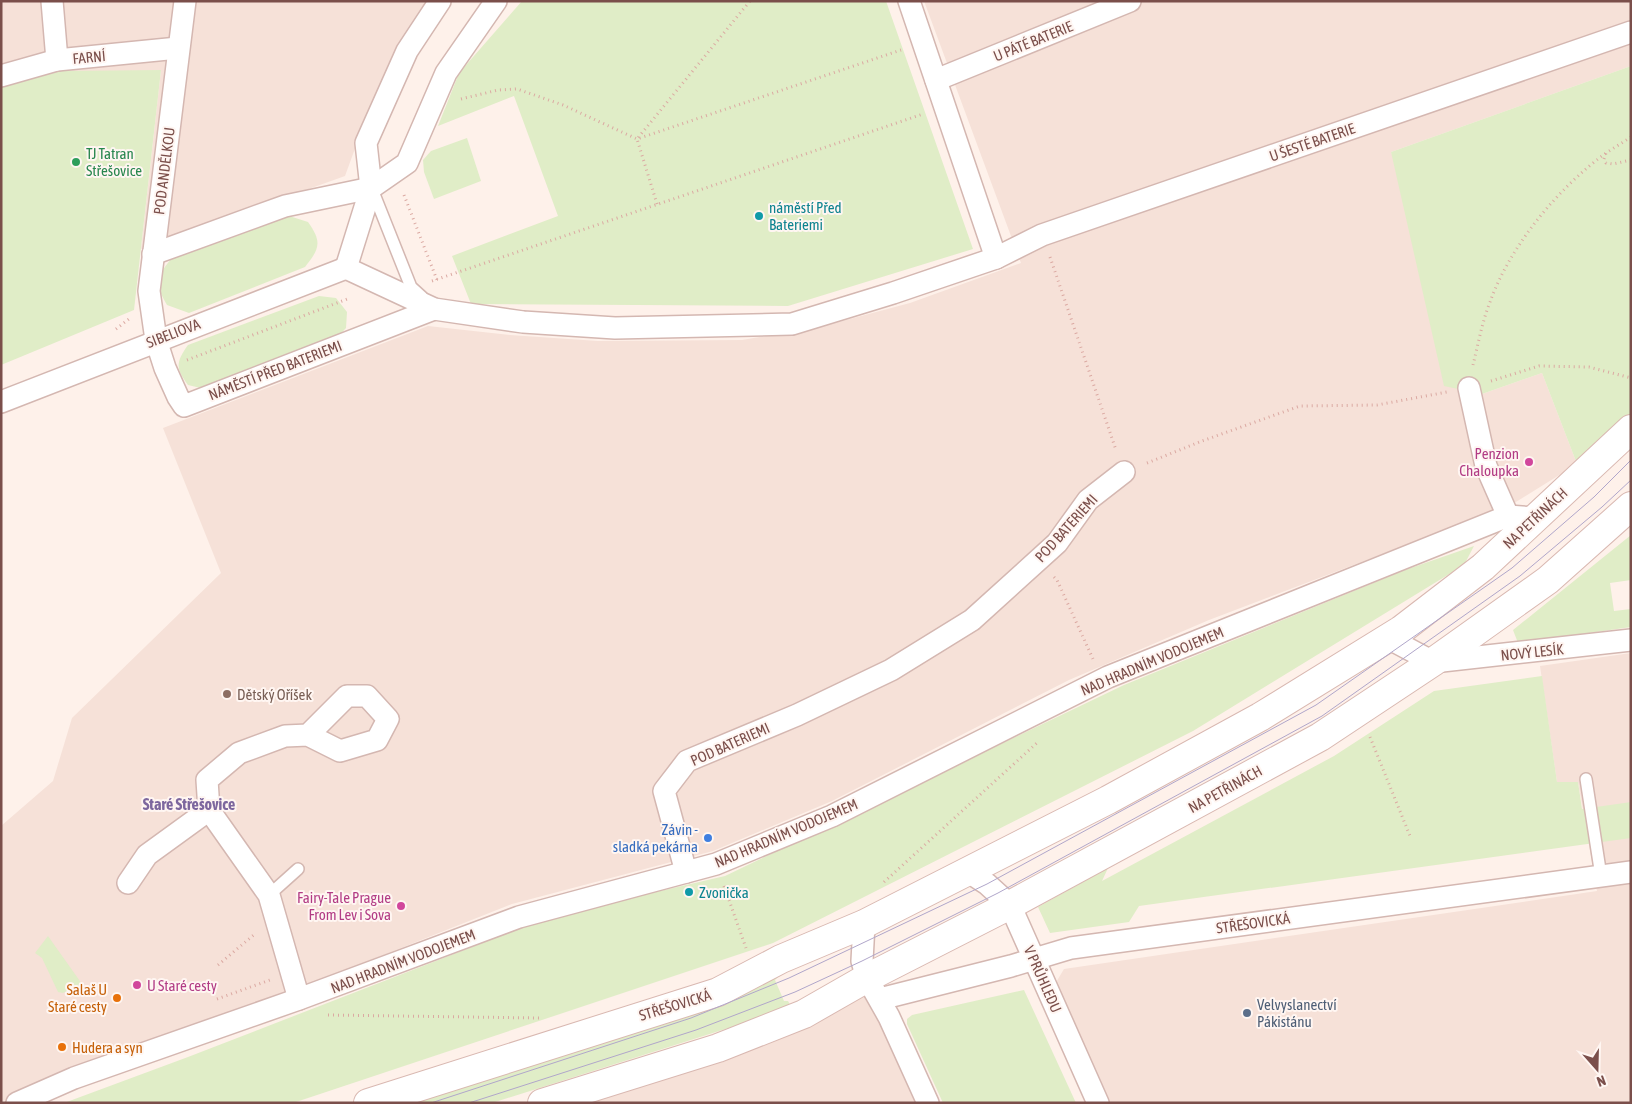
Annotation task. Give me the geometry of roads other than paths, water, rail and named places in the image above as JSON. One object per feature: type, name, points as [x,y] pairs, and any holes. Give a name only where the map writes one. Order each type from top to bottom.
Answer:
[{"type":"street","points":[[52,1],[57,60]]},
{"type":"street","name":"POD ANDĚLKOU","points":[[156,340],[149,291],[185,1]]},
{"type":"street","points":[[346,268],[372,188],[366,143],[407,50],[440,1]]},
{"type":"street","points":[[153,254],[286,206],[372,188],[407,163],[446,72],[496,1]]},
{"type":"street","points":[[909,1],[996,258]]},
{"type":"street","name":"U PÁTÉ BATERIE","points":[[936,80],[1130,1]]},
{"type":"street","name":"U ŠESTÉ BATERIE","points":[[996,258],[1042,235],[1631,32]]},
{"type":"street","name":"FARNÍ","points":[[1,76],[57,60],[178,48]]},
{"type":"street","name":"NÁMĚSTÍ PŘED BATERIEMI","points":[[346,268],[434,309],[523,322],[615,328],[792,324],[893,293],[996,258]]},
{"type":"street","name":"SIBELIOVA","points":[[1,402],[156,340],[346,268]]},
{"type":"street","name":"NÁMĚSTÍ PŘED BATERIEMI","points":[[156,340],[165,368],[178,398],[184,406],[434,309]]},
{"type":"street","points":[[1469,388],[1486,466],[1508,516]]},
{"type":"street","name":"NA PETŘINÁCH","points":[[967,871],[1108,800],[1260,717],[1388,638],[1483,567],[1631,429]]},
{"type":"street","name":"POD BATERIEMI","points":[[686,872],[664,790],[687,761],[797,715],[891,670],[972,620],[1057,543],[1088,500],[1124,472]]},
{"type":"street","name":"NA PETŘINÁCH","points":[[1010,905],[1320,737],[1433,662],[1548,580],[1631,506]]},
{"type":"street","name":"NAD HRADNÍM VODOJEMEM","points":[[17,1103],[74,1078],[300,999],[519,917],[716,864],[832,816],[1108,677],[1508,516],[1536,518]]},
{"type":"street","points":[[1388,638],[1433,662]]},
{"type":"street","name":"NOVÝ LESÍK","points":[[1433,662],[1631,640]]},
{"type":"street","points":[[300,999],[269,895],[210,810],[207,780],[239,753],[285,736],[308,736]]},
{"type":"street","points":[[128,883],[147,855],[210,810]]},
{"type":"street","name":"V PRŮHLEDU","points":[[967,871],[987,884],[1010,905],[1098,1103]]},
{"type":"street","name":"STŘEŠOVICKÁ","points":[[368,1103],[718,992],[781,959],[864,924],[967,871]]},
{"type":"street","name":"STŘEŠOVICKÁ","points":[[873,988],[1011,966],[1071,948],[1631,872]]},
{"type":"street","name":"STŘEŠOVICKÁ","points":[[542,1103],[718,1048],[873,988],[1010,905]]},
{"type":"street","points":[[864,924],[862,961],[928,1103]]},
{"type":"lane","points":[[372,188],[411,287],[434,309]]},
{"type":"lane","points":[[1586,779],[1601,876]]},
{"type":"lane","points":[[269,895],[298,869]]},
{"type":"tram line","points":[[431,1103],[691,1018],[789,978],[987,884],[1316,705],[1512,568],[1594,497],[1631,460]]},
{"type":"tram line","points":[[469,1103],[696,1030],[795,992],[862,961],[998,893],[1322,716],[1520,576],[1631,480]]},
{"type":"place","name":"TJ Tatran Střešovice","points":[[76,162]]},
{"type":"place","name":"náměstí Před Bateriemi","points":[[759,216]]},
{"type":"place","name":"Penzion Chaloupka","points":[[1529,462]]},
{"type":"place","name":"Dětský Oříšek","points":[[227,694]]},
{"type":"place","name":"Závin - sladká pekárna","points":[[708,838]]},
{"type":"place","name":"Zvonička","points":[[689,892]]},
{"type":"place","name":"Fairy-Tale Prague From Lev i Sova","points":[[401,906]]},
{"type":"place","name":"U Staré cesty","points":[[137,985]]},
{"type":"place","name":"Salaš U Staré cesty","points":[[117,998]]},
{"type":"place","name":"Velvyslanectví Pákistánu","points":[[1247,1013]]},
{"type":"place","name":"Hudera a syn","points":[[62,1047]]},
{"type":"district","name":"Staré Střešovice","points":[[189,804]]}]
